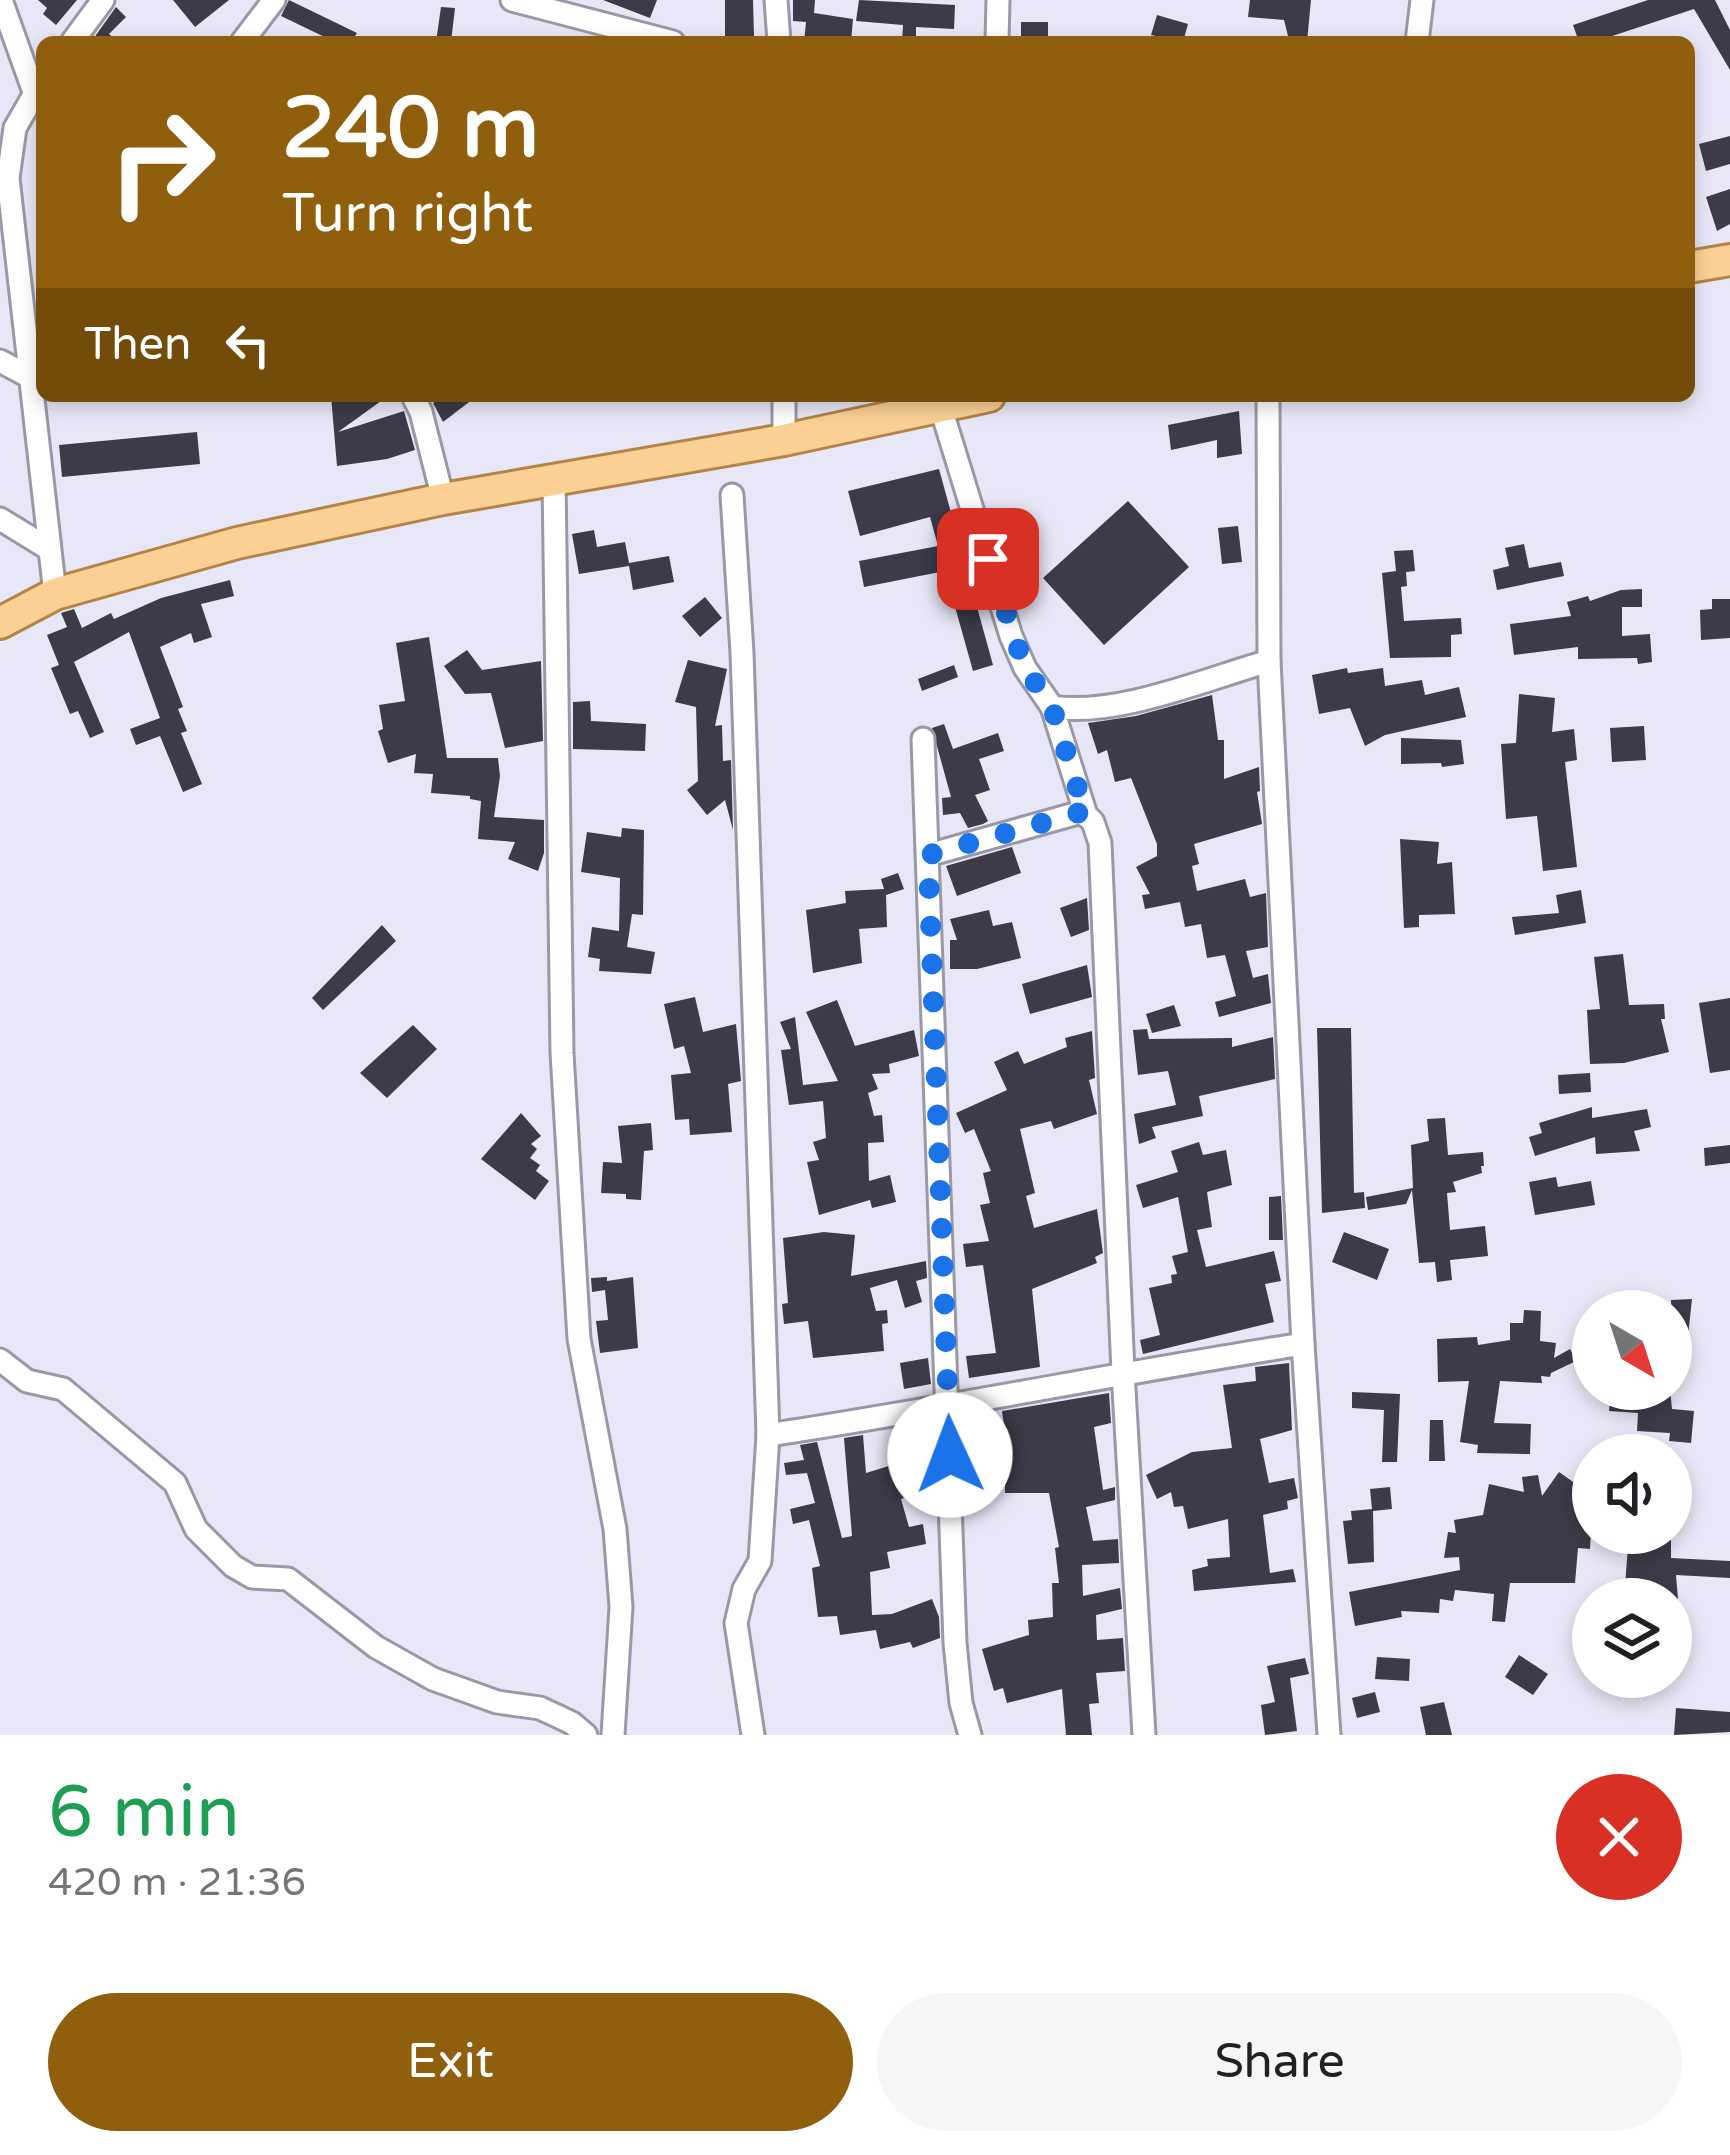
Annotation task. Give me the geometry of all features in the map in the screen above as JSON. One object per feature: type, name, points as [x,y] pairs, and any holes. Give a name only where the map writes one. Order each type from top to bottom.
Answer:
[{"type":"main road","points":[[1695,266],[1730,260]]},
{"type":"main road","points":[[0,623],[55,594],[237,543],[554,478],[784,440],[956,402]]},
{"type":"street","points":[[1,0],[36,82]]},
{"type":"street","points":[[76,36],[103,0]]},
{"type":"street","points":[[247,36],[274,0]]},
{"type":"street","points":[[512,0],[650,36]]},
{"type":"street","points":[[776,0],[779,36]]},
{"type":"street","points":[[997,36],[998,0]]},
{"type":"street","points":[[1418,36],[1422,0]]},
{"type":"street","points":[[36,91],[6,149],[55,594]]},
{"type":"street","points":[[0,361],[30,376]]},
{"type":"street","points":[[416,402],[443,499]]},
{"type":"street","points":[[784,402],[784,440]]},
{"type":"street","points":[[1268,402],[1269,661],[1303,1344],[1329,1735]]},
{"type":"street","points":[[940,405],[1011,636],[1025,668],[1052,707],[1086,815],[1100,843],[1144,1735]]},
{"type":"street","points":[[554,478],[562,1054],[579,1339],[614,1528],[621,1606],[613,1735]]},
{"type":"street","points":[[732,495],[742,653],[768,1435],[760,1561],[744,1589],[736,1623],[753,1735]]},
{"type":"street","points":[[0,519],[49,549]]},
{"type":"street","points":[[1052,707],[1070,710],[1118,704],[1269,661]]},
{"type":"street","points":[[923,739],[955,1643],[970,1735]]},
{"type":"street","points":[[928,855],[1078,813],[1086,815]]},
{"type":"street","points":[[768,1435],[949,1408],[1123,1372],[1303,1344]]},
{"type":"street","points":[[0,1360],[27,1381],[63,1389],[175,1483],[196,1529],[233,1566],[252,1576],[288,1579],[376,1647],[433,1679],[497,1702],[541,1708],[586,1735]]},
{"type":"building","points":[[38,0],[77,0],[56,25],[43,14],[47,8]]},
{"type":"building","points":[[173,0],[229,0],[195,27]]},
{"type":"building","points":[[289,0],[357,33],[323,36],[281,16]]},
{"type":"building","points":[[603,0],[657,0],[650,18]]},
{"type":"building","points":[[725,0],[753,0],[754,36],[725,36]]},
{"type":"building","points":[[793,0],[815,0],[814,13],[853,19],[852,36],[805,36],[806,22],[793,21]]},
{"type":"building","points":[[859,0],[955,5],[954,29],[916,27],[916,36],[902,36],[903,25],[856,21]]},
{"type":"building","points":[[1250,0],[1311,0],[1308,36],[1288,36],[1284,20],[1248,17]]},
{"type":"building","points":[[1648,0],[1715,0],[1730,30],[1730,70],[1694,9],[1612,36],[1577,36],[1573,25]]},
{"type":"building","points":[[116,7],[126,17],[111,36],[95,36]]},
{"type":"building","points":[[441,7],[455,8],[452,36],[437,36]]},
{"type":"building","points":[[1157,15],[1188,24],[1185,36],[1151,35]]},
{"type":"building","points":[[1021,22],[1048,22],[1048,36],[1021,36]]},
{"type":"building","points":[[1730,136],[1730,164],[1706,171],[1699,144]]},
{"type":"building","points":[[1730,189],[1730,224],[1717,231],[1706,197]]},
{"type":"building","points":[[332,402],[380,402],[338,432],[404,411],[415,450],[337,466]]},
{"type":"building","points":[[434,402],[469,402],[443,422]]},
{"type":"building","points":[[1239,411],[1242,454],[1217,458],[1217,440],[1171,450],[1168,425]]},
{"type":"building","points":[[197,432],[200,464],[62,477],[59,445]]},
{"type":"building","points":[[939,469],[993,665],[973,671],[945,571],[864,587],[859,561],[938,546],[930,517],[860,536],[848,491]]},
{"type":"building","points":[[1128,501],[1189,567],[1104,645],[1043,578]]},
{"type":"building","points":[[1238,526],[1242,562],[1222,564],[1218,528]]},
{"type":"building","points":[[594,530],[597,547],[625,542],[629,563],[669,556],[674,582],[633,590],[629,566],[579,574],[572,534]]},
{"type":"building","points":[[1524,544],[1529,568],[1561,562],[1564,576],[1497,590],[1493,570],[1509,566],[1505,548]]},
{"type":"building","points":[[1413,550],[1415,571],[1406,572],[1407,586],[1401,587],[1404,621],[1461,618],[1462,634],[1451,635],[1451,657],[1390,658],[1382,573],[1396,571],[1394,551]]},
{"type":"building","points":[[230,580],[234,596],[201,604],[212,637],[194,643],[191,633],[160,647],[183,707],[178,709],[187,731],[181,733],[202,784],[183,792],[160,736],[136,745],[130,729],[160,718],[129,632],[74,662],[104,732],[90,738],[78,711],[70,714],[51,668],[59,665],[47,635],[67,627],[64,612],[74,609],[82,628],[111,613],[114,619],[161,598]]},
{"type":"building","points":[[1642,589],[1642,607],[1622,607],[1622,636],[1650,634],[1652,662],[1578,659],[1578,647],[1514,655],[1510,624],[1571,616],[1567,602]]},
{"type":"building","points":[[705,597],[722,618],[700,637],[682,616]]},
{"type":"building","points":[[1712,599],[1730,599],[1730,638],[1701,640],[1700,610],[1712,609]]},
{"type":"building","points":[[429,637],[447,758],[498,758],[494,817],[544,820],[544,853],[538,871],[508,859],[515,842],[478,839],[481,801],[431,793],[433,774],[414,773],[416,754],[388,763],[378,731],[383,729],[379,705],[405,701],[396,643]]},
{"type":"building","points":[[467,650],[482,670],[541,661],[543,741],[505,748],[491,693],[465,694],[444,666]]},
{"type":"building","points":[[688,660],[727,669],[715,726],[722,725],[723,761],[731,760],[733,830],[725,800],[707,815],[687,790],[698,781],[696,707],[675,702]]},
{"type":"building","points":[[954,665],[958,677],[922,691],[918,679]]},
{"type":"building","points":[[1347,668],[1348,673],[1383,668],[1385,686],[1422,680],[1425,695],[1459,687],[1466,717],[1385,735],[1365,746],[1350,708],[1319,714],[1312,675]]},
{"type":"building","points":[[1519,694],[1555,698],[1552,732],[1574,729],[1577,760],[1565,762],[1577,867],[1543,871],[1537,816],[1506,819],[1501,744],[1516,743]]},
{"type":"building","points":[[1212,695],[1218,740],[1224,740],[1224,779],[1259,767],[1262,824],[1194,844],[1199,864],[1192,866],[1197,891],[1245,879],[1250,897],[1266,893],[1268,947],[1246,951],[1253,978],[1268,974],[1271,1003],[1219,1017],[1215,1002],[1236,996],[1225,955],[1207,958],[1201,924],[1185,927],[1180,902],[1145,909],[1142,895],[1150,894],[1136,867],[1157,856],[1157,844],[1131,778],[1115,782],[1107,750],[1098,754],[1088,723],[1136,716]]},
{"type":"building","points":[[590,701],[591,721],[646,724],[645,751],[573,749],[573,702]]},
{"type":"building","points":[[944,724],[953,749],[998,733],[1004,751],[979,759],[990,790],[975,795],[988,821],[983,824],[968,828],[960,813],[943,815],[942,798],[951,797],[932,728]]},
{"type":"building","points":[[1644,726],[1646,760],[1612,762],[1610,728]]},
{"type":"building","points":[[1401,738],[1461,740],[1464,764],[1401,764]]},
{"type":"building","points":[[622,828],[644,830],[643,915],[632,914],[627,947],[655,952],[651,974],[599,971],[600,959],[588,957],[592,927],[619,931],[620,878],[581,872],[587,832],[621,837]]},
{"type":"building","points":[[1400,839],[1439,842],[1437,864],[1452,862],[1455,914],[1419,915],[1419,927],[1404,928]]},
{"type":"building","points":[[1012,847],[1021,873],[957,896],[946,866]]},
{"type":"building","points":[[898,873],[904,889],[886,895],[887,927],[859,929],[862,963],[813,973],[806,910],[846,903],[845,891],[884,889],[881,879]]},
{"type":"building","points":[[1581,890],[1586,923],[1515,935],[1512,917],[1559,913],[1556,895]]},
{"type":"building","points":[[1087,898],[1089,930],[1071,937],[1060,908]]},
{"type":"building","points":[[989,910],[993,926],[1012,922],[1021,958],[977,969],[950,969],[950,940],[957,940],[950,919]]},
{"type":"building","points":[[382,925],[396,941],[323,1010],[312,998]]},
{"type":"building","points":[[1623,954],[1629,1005],[1664,1004],[1665,1019],[1661,1019],[1669,1052],[1624,1063],[1590,1064],[1587,1010],[1600,1009],[1594,957]]},
{"type":"building","points":[[1087,965],[1092,997],[1030,1014],[1022,984]]},
{"type":"building","points":[[695,997],[703,1032],[736,1024],[741,1081],[728,1084],[732,1132],[690,1135],[689,1119],[675,1120],[671,1075],[691,1073],[684,1046],[674,1049],[664,1004]]},
{"type":"building","points":[[1730,998],[1730,1070],[1710,1073],[1699,1003]]},
{"type":"building","points":[[837,1000],[855,1046],[914,1030],[919,1056],[889,1064],[890,1073],[872,1074],[878,1089],[868,1093],[874,1116],[882,1115],[884,1142],[868,1143],[869,1181],[890,1175],[896,1202],[872,1208],[870,1200],[819,1215],[807,1162],[819,1160],[813,1142],[826,1138],[823,1101],[789,1105],[781,1050],[791,1049],[780,1022],[795,1017],[803,1085],[838,1081],[806,1012]]},
{"type":"building","points":[[1174,1005],[1181,1026],[1152,1033],[1146,1014]]},
{"type":"building","points":[[413,1025],[437,1049],[387,1098],[360,1073]]},
{"type":"building","points":[[1317,1028],[1351,1028],[1354,1193],[1364,1192],[1365,1208],[1322,1213]]},
{"type":"building","points":[[1147,1029],[1149,1039],[1232,1038],[1232,1047],[1273,1037],[1275,1079],[1199,1096],[1203,1116],[1152,1127],[1156,1138],[1139,1144],[1134,1114],[1176,1105],[1168,1071],[1138,1075],[1133,1030]]},
{"type":"building","points":[[1092,1031],[1095,1078],[1089,1080],[1097,1114],[1054,1129],[1051,1121],[1020,1129],[1035,1193],[1026,1196],[1034,1228],[1097,1209],[1103,1253],[1095,1257],[1097,1263],[1032,1289],[1040,1367],[969,1378],[966,1356],[996,1353],[983,1265],[966,1267],[963,1244],[989,1241],[980,1205],[990,1203],[983,1173],[991,1171],[974,1129],[965,1133],[956,1113],[1007,1090],[994,1062],[1018,1051],[1024,1064],[1067,1047],[1065,1038]]},
{"type":"building","points":[[1590,1073],[1591,1092],[1559,1094],[1558,1075]]},
{"type":"building","points":[[1592,1107],[1592,1118],[1647,1109],[1651,1127],[1634,1131],[1640,1151],[1596,1154],[1595,1137],[1535,1156],[1529,1137],[1542,1133],[1539,1123]]},
{"type":"building","points":[[521,1113],[541,1136],[531,1144],[537,1149],[530,1158],[540,1165],[536,1171],[549,1181],[535,1200],[481,1159]]},
{"type":"building","points":[[1445,1118],[1448,1155],[1483,1152],[1484,1166],[1482,1173],[1453,1182],[1456,1192],[1447,1193],[1450,1230],[1485,1226],[1488,1256],[1450,1260],[1452,1280],[1437,1282],[1435,1262],[1419,1263],[1412,1190],[1406,1204],[1368,1210],[1366,1197],[1413,1188],[1411,1145],[1429,1141],[1427,1119]]},
{"type":"building","points":[[651,1123],[653,1150],[644,1151],[641,1200],[601,1193],[603,1162],[622,1163],[618,1126]]},
{"type":"building","points":[[1199,1142],[1203,1155],[1226,1150],[1232,1185],[1207,1192],[1212,1227],[1197,1230],[1206,1267],[1274,1251],[1281,1281],[1265,1284],[1274,1322],[1143,1354],[1140,1340],[1160,1335],[1149,1288],[1172,1283],[1171,1275],[1177,1274],[1172,1256],[1188,1252],[1178,1197],[1143,1208],[1136,1185],[1178,1172],[1171,1151]]},
{"type":"building","points":[[1730,1145],[1730,1163],[1705,1166],[1704,1148]]},
{"type":"building","points":[[1556,1177],[1558,1187],[1591,1181],[1595,1205],[1535,1215],[1529,1182]]},
{"type":"building","points":[[1281,1196],[1283,1240],[1269,1240],[1269,1197]]},
{"type":"building","points":[[824,1232],[855,1235],[851,1276],[926,1261],[927,1278],[916,1281],[922,1302],[905,1308],[897,1280],[870,1288],[876,1311],[887,1310],[888,1323],[882,1324],[884,1351],[813,1358],[808,1321],[784,1324],[782,1304],[788,1303],[783,1238]]},
{"type":"building","points":[[1344,1232],[1389,1249],[1377,1280],[1332,1262]]},
{"type":"building","points":[[607,1277],[607,1281],[633,1277],[638,1348],[600,1353],[596,1321],[608,1320],[605,1290],[592,1292],[591,1278]]},
{"type":"building","points":[[1524,1310],[1541,1311],[1540,1341],[1556,1343],[1554,1358],[1570,1349],[1572,1363],[1550,1377],[1541,1376],[1542,1383],[1500,1381],[1494,1423],[1531,1424],[1530,1454],[1477,1453],[1478,1445],[1460,1442],[1469,1381],[1438,1382],[1437,1339],[1477,1337],[1478,1345],[1510,1340],[1510,1323],[1523,1323]]},
{"type":"building","points":[[928,1358],[931,1384],[904,1389],[900,1363]]},
{"type":"building","points":[[1289,1363],[1292,1430],[1260,1439],[1269,1483],[1294,1478],[1298,1498],[1287,1501],[1288,1509],[1263,1515],[1270,1573],[1293,1569],[1296,1582],[1194,1591],[1192,1570],[1208,1566],[1207,1559],[1230,1557],[1228,1519],[1188,1529],[1183,1506],[1174,1507],[1171,1492],[1157,1499],[1146,1475],[1192,1452],[1232,1448],[1223,1385],[1256,1381],[1255,1367]]},
{"type":"building","points":[[1352,1392],[1400,1394],[1397,1462],[1382,1462],[1384,1410],[1352,1408]]},
{"type":"building","points":[[1109,1393],[1111,1423],[1094,1427],[1103,1490],[1115,1487],[1115,1500],[1086,1507],[1093,1541],[1118,1539],[1119,1563],[1082,1565],[1083,1596],[1120,1588],[1122,1609],[1096,1615],[1097,1640],[1123,1638],[1125,1671],[1096,1673],[1099,1703],[1089,1704],[1092,1735],[1066,1735],[1062,1689],[1007,1703],[1003,1688],[994,1691],[982,1649],[1029,1635],[1028,1620],[1053,1617],[1052,1583],[1059,1583],[1055,1548],[1059,1547],[1049,1493],[1005,1493],[1005,1474],[992,1475],[991,1470],[975,1476],[965,1429],[1004,1425],[1002,1411]]},
{"type":"building","points":[[1609,1411],[1694,1411],[1692,1434],[1637,1431],[1638,1413]]},
{"type":"building","points":[[1430,1420],[1443,1420],[1445,1461],[1429,1461]]},
{"type":"building","points":[[863,1435],[866,1473],[915,1458],[921,1475],[929,1472],[934,1488],[901,1499],[909,1527],[923,1524],[926,1544],[887,1552],[890,1568],[870,1572],[872,1615],[892,1614],[932,1599],[940,1638],[913,1648],[910,1642],[880,1649],[876,1630],[840,1635],[837,1616],[818,1617],[812,1568],[820,1566],[809,1520],[793,1524],[790,1509],[815,1503],[807,1473],[786,1475],[784,1463],[804,1460],[800,1445],[817,1442],[842,1538],[852,1536],[844,1438]]},
{"type":"building","points":[[1559,1472],[1572,1481],[1572,1554],[1577,1554],[1572,1583],[1510,1583],[1505,1622],[1492,1621],[1494,1594],[1455,1590],[1453,1601],[1440,1599],[1439,1613],[1401,1611],[1402,1617],[1355,1626],[1349,1592],[1460,1570],[1459,1557],[1444,1558],[1448,1532],[1456,1533],[1454,1520],[1483,1515],[1489,1484],[1524,1492],[1522,1477],[1538,1475],[1542,1496]]},
{"type":"building","points":[[1390,1487],[1392,1509],[1373,1511],[1374,1562],[1348,1564],[1343,1521],[1352,1520],[1351,1511],[1372,1509],[1370,1489]]},
{"type":"building","points":[[1627,1554],[1730,1561],[1730,1578],[1626,1578]]},
{"type":"building","points":[[1519,1655],[1548,1674],[1533,1695],[1505,1677]]},
{"type":"building","points":[[1377,1657],[1410,1659],[1409,1681],[1375,1679]]},
{"type":"building","points":[[1305,1658],[1309,1674],[1290,1678],[1297,1731],[1265,1735],[1261,1705],[1275,1702],[1267,1666]]},
{"type":"building","points":[[1375,1692],[1380,1712],[1357,1718],[1352,1698]]},
{"type":"building","points":[[1444,1702],[1452,1735],[1426,1735],[1420,1707]]},
{"type":"building","points":[[1676,1708],[1730,1712],[1730,1732],[1674,1735]]},
{"type":"route","points":[[950,1455],[928,855],[1078,813],[1086,815],[1052,707],[1025,668],[1011,636],[988,559]]}]
